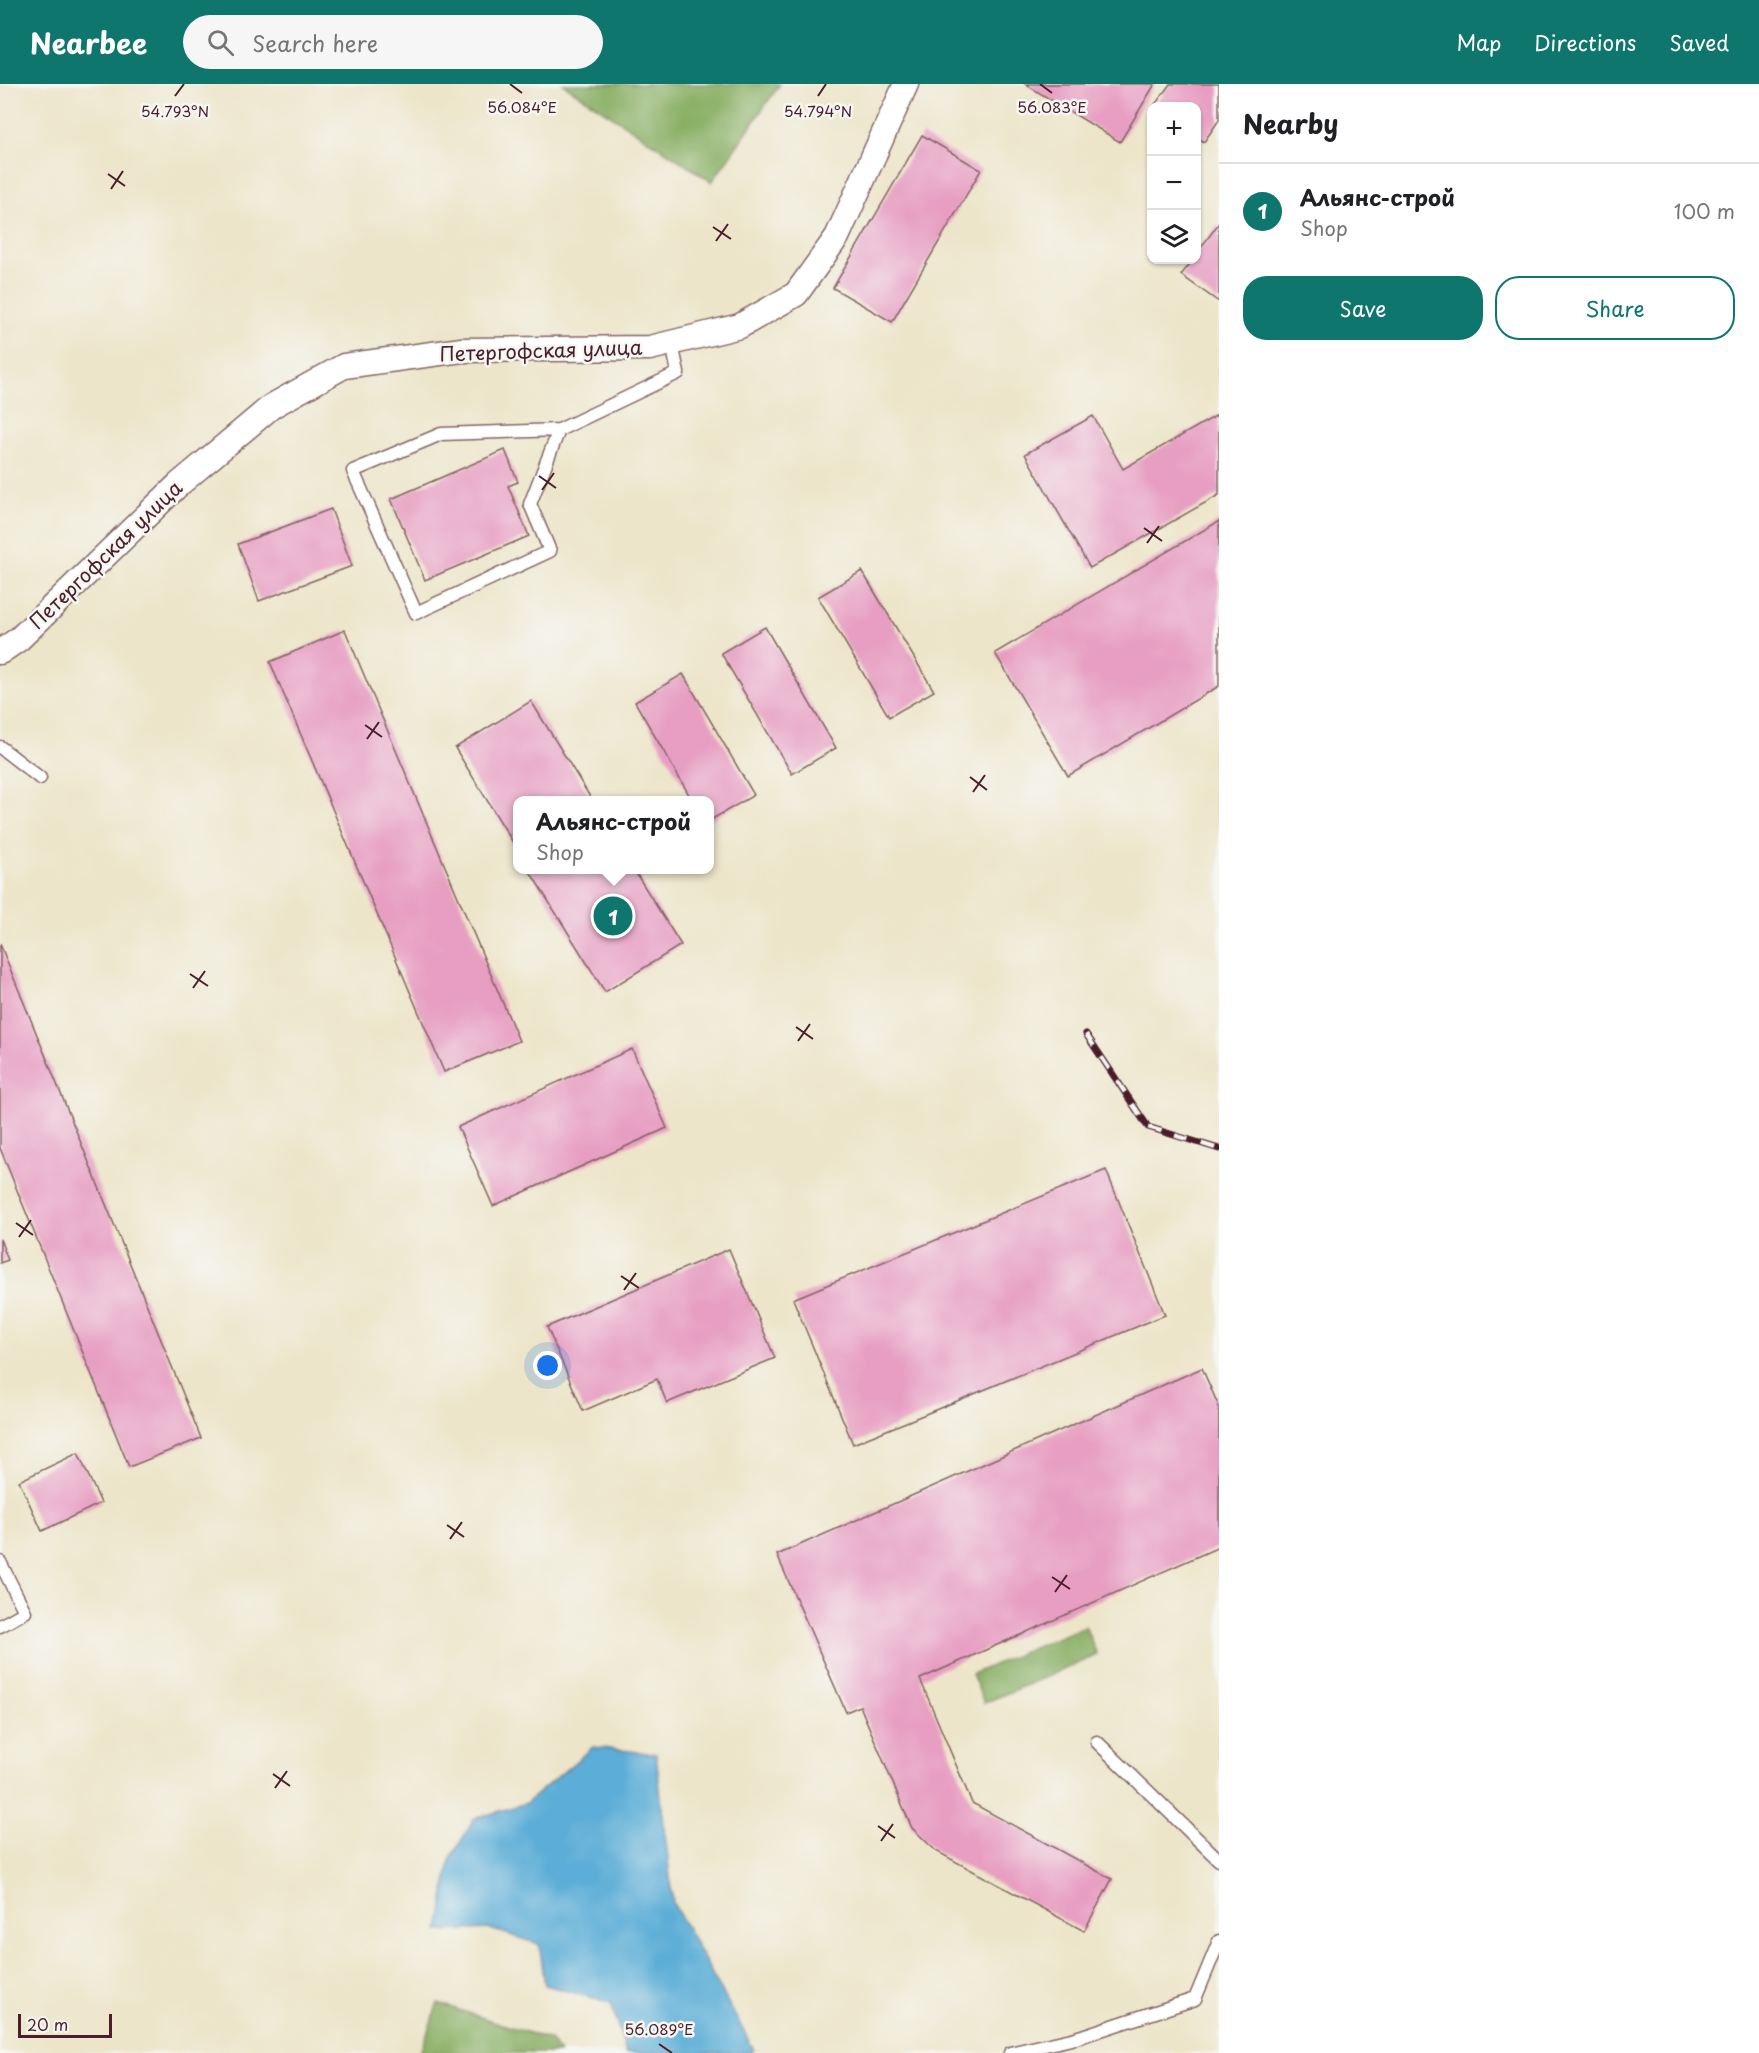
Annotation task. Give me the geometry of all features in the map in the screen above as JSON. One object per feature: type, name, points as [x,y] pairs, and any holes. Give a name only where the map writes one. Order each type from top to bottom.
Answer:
[{"type":"street","name":"Петергофская улица","points":[[0,652],[19,639],[178,485],[272,406],[344,366],[462,350],[650,348],[740,326],[796,294],[837,237],[906,84]]},
{"type":"lane","points":[[559,430],[530,504],[550,551],[416,613],[353,471],[441,434],[559,430],[678,373],[672,343]]},
{"type":"lane","points":[[0,747],[40,778]]},
{"type":"lane","points":[[0,1562],[25,1612],[0,1626]]},
{"type":"lane","points":[[1097,1742],[1219,1860]]},
{"type":"lane","points":[[1010,2053],[1077,2038],[1195,1999],[1219,1941]]},
{"type":"green space","points":[[563,84],[780,84],[712,182]]},
{"type":"green space","points":[[1085,1626],[1097,1655],[984,1703],[972,1674]]},
{"type":"green space","points":[[438,2003],[550,2040],[559,2053],[420,2053]]},
{"type":"water","points":[[593,1747],[656,1754],[673,1903],[754,2050],[749,2053],[626,2053],[611,2003],[545,1985],[539,1944],[490,1929],[439,1931],[450,1860],[474,1819],[526,1803]]},
{"type":"building","points":[[1025,84],[1155,84],[1120,142]]},
{"type":"building","points":[[1170,84],[1219,84],[1219,120],[1204,142],[1201,140],[1201,102],[1157,102]]},
{"type":"building","points":[[922,135],[981,170],[892,322],[833,288]]},
{"type":"building","points":[[1219,223],[1219,302],[1181,275],[1190,264],[1201,264],[1201,247]]},
{"type":"building","points":[[1219,414],[1219,495],[1090,568],[1025,454],[1093,416],[1123,469]]},
{"type":"building","points":[[505,450],[518,482],[508,486],[529,536],[425,580],[391,499]]},
{"type":"building","points":[[331,509],[352,566],[259,601],[238,544]]},
{"type":"building","points":[[1219,521],[1219,686],[1068,776],[995,653]]},
{"type":"building","points":[[862,571],[934,691],[889,717],[818,597]]},
{"type":"building","points":[[765,627],[836,748],[792,774],[721,653]]},
{"type":"building","points":[[345,630],[519,1041],[444,1072],[270,662]]},
{"type":"building","points":[[683,674],[754,795],[714,818],[714,796],[690,796],[635,702]]},
{"type":"building","points":[[531,701],[590,796],[513,796],[513,842],[455,748]]},
{"type":"building","points":[[531,874],[637,874],[681,945],[605,992]]},
{"type":"building","points":[[0,944],[201,1438],[129,1467],[0,1148]]},
{"type":"building","points":[[632,1049],[667,1128],[493,1206],[458,1127]]},
{"type":"building","points":[[1106,1170],[1165,1315],[853,1444],[793,1299]]},
{"type":"building","points":[[0,1239],[8,1260],[0,1263]]},
{"type":"building","points":[[729,1249],[775,1358],[667,1403],[657,1379],[583,1411],[547,1327]]},
{"type":"building","points":[[1202,1368],[1219,1407],[1219,1547],[920,1679],[972,1803],[1112,1879],[1084,1931],[936,1851],[912,1828],[860,1706],[846,1712],[777,1555]]},
{"type":"building","points":[[78,1453],[101,1503],[42,1531],[19,1481]]},
{"type":"railway","points":[[1086,1034],[1148,1127],[1219,1149]]},
{"type":"place","name":"Альянс-строй","points":[[613,916]]}]
